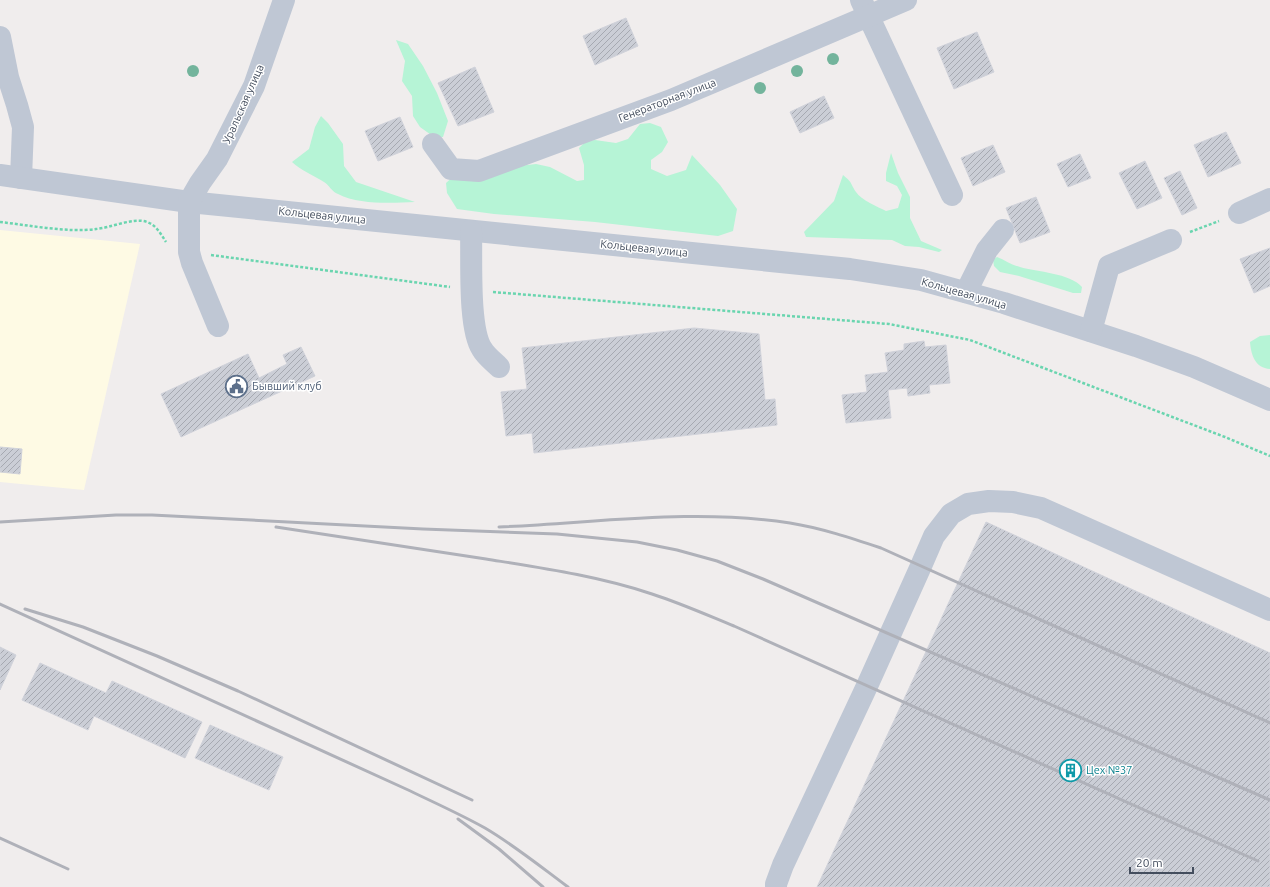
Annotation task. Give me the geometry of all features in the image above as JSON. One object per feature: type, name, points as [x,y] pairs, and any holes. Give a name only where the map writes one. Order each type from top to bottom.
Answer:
[{"type":"street","name":"Уральская улица","points":[[189,202],[217,159],[254,86],[284,0]]},
{"type":"street","name":"Генераторная улица","points":[[433,144],[451,169],[479,171],[671,100],[864,8],[906,0]]},
{"type":"street","points":[[864,8],[952,195]]},
{"type":"street","points":[[0,37],[8,77],[23,128],[10,177]]},
{"type":"street","name":"Кольцевая улица","points":[[10,177],[189,202],[850,269],[921,280],[966,292],[1092,331],[1194,367],[1270,400]]},
{"type":"street","points":[[1239,212],[1270,199]]},
{"type":"street","points":[[189,202],[189,252],[192,263],[218,326]]},
{"type":"street","points":[[471,230],[474,330],[481,349],[498,367]]},
{"type":"street","points":[[966,292],[987,250],[1003,230]]},
{"type":"street","points":[[1092,331],[1109,266],[1171,240]]},
{"type":"street","points":[[776,887],[783,865],[867,686],[934,536],[951,514],[962,507],[968,504],[989,501],[1013,502],[1041,508],[1270,610]]},
{"type":"path","points":[[1171,240],[1239,212]]},
{"type":"path","points":[[0,222],[65,229],[95,230],[135,221],[147,222],[159,230],[168,244],[175,249],[189,252],[472,290],[889,324],[970,340],[1225,437],[1270,456]]},
{"type":"shaded area","points":[[0,230],[140,244],[84,490],[0,482]]},
{"type":"green space","points":[[396,40],[408,44],[423,66],[437,93],[448,121],[443,137],[434,137],[420,127],[413,116],[412,96],[402,81],[405,61]]},
{"type":"green space","points":[[321,116],[343,144],[344,166],[356,182],[415,202],[366,202],[346,198],[336,193],[324,182],[292,162],[309,149],[315,127]]},
{"type":"green space","points":[[650,123],[661,127],[668,142],[662,152],[651,160],[651,169],[667,176],[686,170],[692,155],[720,185],[737,209],[733,231],[718,236],[595,222],[494,214],[457,209],[447,193],[446,183],[457,173],[536,164],[550,167],[577,181],[584,180],[584,165],[579,148],[586,141],[595,140],[616,143],[628,139],[640,124]]},
{"type":"green space","points":[[891,153],[898,173],[910,197],[910,218],[921,241],[942,250],[939,252],[919,247],[905,246],[892,240],[806,237],[804,232],[834,201],[843,175],[850,182],[858,195],[874,205],[886,211],[898,208],[902,195],[897,186],[886,181],[886,173]]},
{"type":"green space","points":[[997,257],[1017,266],[1062,276],[1077,282],[1082,287],[1081,293],[1073,293],[1019,276],[1000,272],[994,266],[993,260]]},
{"type":"green space","points":[[1270,335],[1270,369],[1257,363],[1251,352],[1250,342],[1260,336]]},
{"type":"building","points":[[626,18],[638,46],[595,65],[583,36]]},
{"type":"building","points":[[977,32],[994,72],[954,89],[937,48]]},
{"type":"building","points":[[475,67],[494,112],[458,126],[438,83]]},
{"type":"building","points":[[824,96],[834,118],[800,133],[790,112]]},
{"type":"building","points":[[400,117],[413,147],[378,161],[365,131]]},
{"type":"building","points":[[1226,132],[1241,163],[1208,177],[1194,145]]},
{"type":"building","points":[[993,145],[1005,172],[973,186],[961,158]]},
{"type":"building","points":[[1080,154],[1091,178],[1068,187],[1057,164]]},
{"type":"building","points":[[1145,161],[1162,198],[1137,209],[1119,173]]},
{"type":"building","points":[[1180,171],[1197,208],[1182,215],[1164,178]]},
{"type":"building","points":[[1036,197],[1050,232],[1020,243],[1006,208]]},
{"type":"building","points":[[1270,248],[1270,286],[1254,293],[1240,259]]},
{"type":"building","points":[[694,328],[759,334],[765,400],[775,399],[777,425],[534,453],[532,433],[506,436],[501,392],[527,389],[522,348]]},
{"type":"building","points":[[924,341],[925,347],[946,345],[950,383],[929,385],[930,393],[908,396],[907,388],[888,390],[891,418],[846,423],[842,395],[867,392],[865,375],[888,372],[885,353],[904,350],[904,344]]},
{"type":"building","name":"Бывший клуб","points":[[301,347],[315,376],[181,437],[161,394],[248,354],[259,378],[287,364],[283,355]]},
{"type":"building","points":[[0,447],[22,449],[20,474],[0,472]]},
{"type":"building","name":"Цех №37","points":[[986,522],[1270,653],[1270,887],[817,887]]},
{"type":"building","points":[[0,647],[16,655],[0,690]]},
{"type":"building","points":[[40,663],[106,693],[112,681],[202,722],[185,758],[94,716],[88,730],[22,700]]},
{"type":"building","points":[[210,725],[283,757],[269,790],[195,758]]},
{"type":"railway","points":[[0,522],[116,515],[152,515],[423,529],[557,534],[637,542],[677,550],[717,561],[763,579],[1270,800]]},
{"type":"railway","points":[[499,527],[645,518],[718,517],[790,523],[825,530],[881,548],[1270,723]]},
{"type":"railway","points":[[276,527],[549,569],[611,582],[662,598],[734,626],[1258,861]]},
{"type":"railway","points":[[0,604],[456,813],[485,828],[527,856],[568,887]]},
{"type":"railway","points":[[25,609],[83,627],[157,656],[238,691],[472,800]]},
{"type":"railway","points":[[458,819],[499,849],[543,887]]},
{"type":"railway","points":[[0,838],[68,869]]},
{"type":"place","name":"Бывший клуб","points":[[236,386]]},
{"type":"place","name":"Цех №37","points":[[1071,770]]}]
